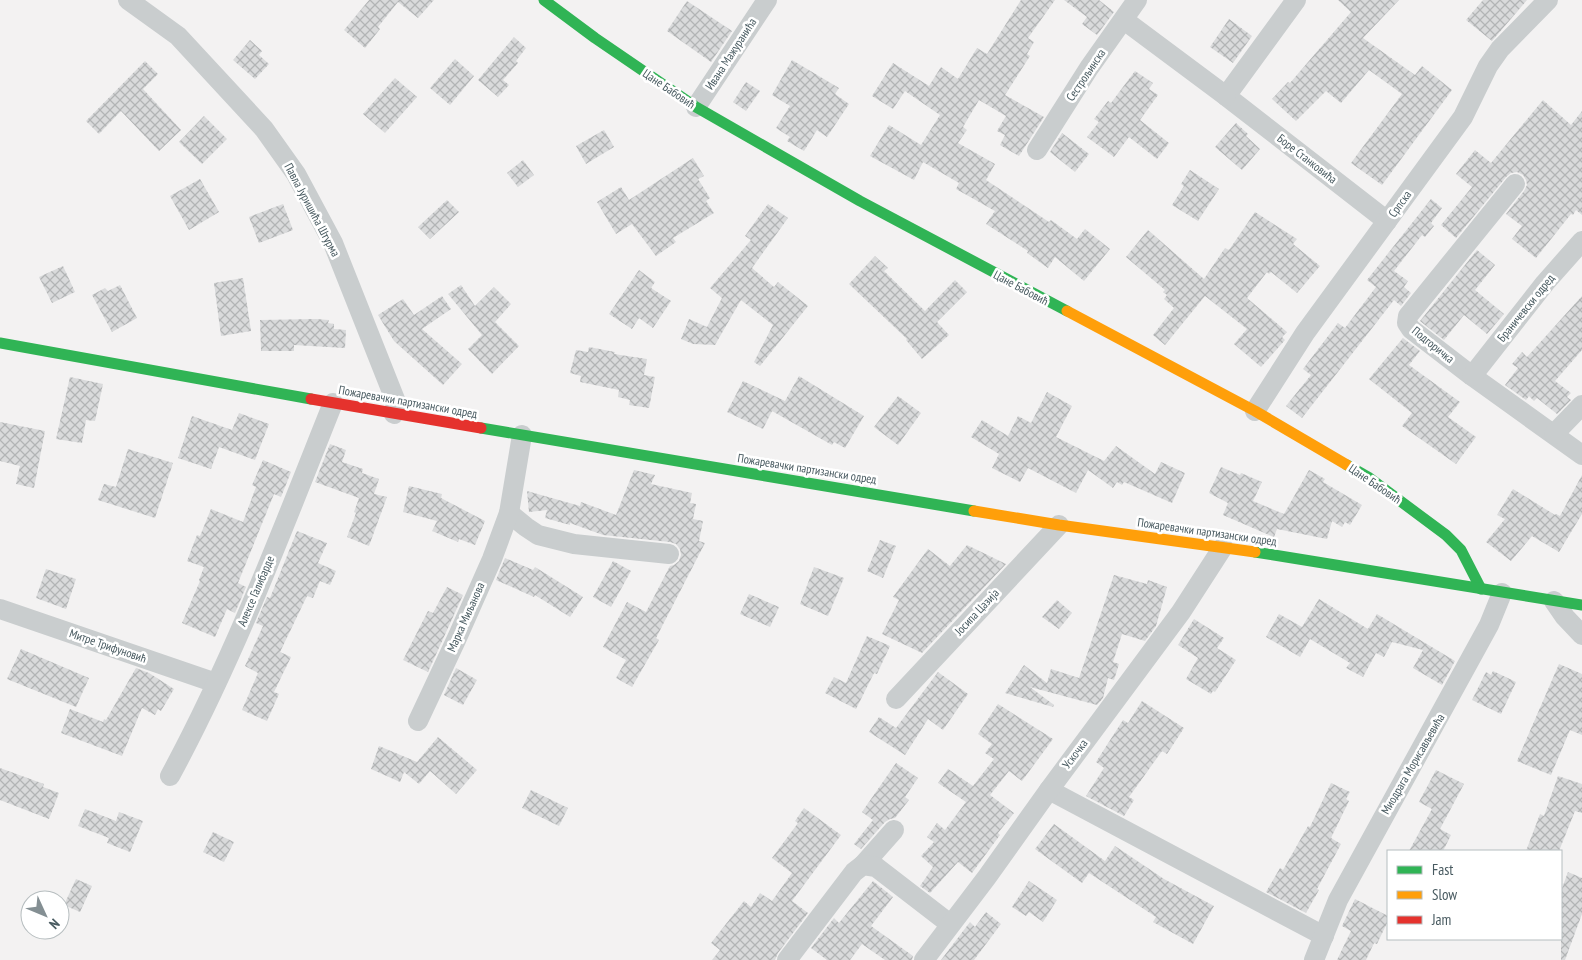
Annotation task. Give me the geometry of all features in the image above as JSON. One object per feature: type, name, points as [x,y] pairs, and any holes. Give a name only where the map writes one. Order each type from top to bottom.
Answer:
[{"type":"street","name":"Павла Јуришића Штурма","points":[[128,0],[178,36],[264,129],[296,174],[333,243],[396,402],[394,414]]},
{"type":"street","name":"Цане Бабовић","points":[[544,0],[595,38],[696,107],[860,201],[1255,411],[1368,477],[1446,534],[1465,555],[1481,589]]},
{"type":"street","name":"Ивана Мажуранића","points":[[696,107],[767,0]]},
{"type":"street","name":"Сестрољинска","points":[[1037,150],[1089,68],[1137,0]]},
{"type":"street","points":[[1226,96],[1296,0]]},
{"type":"street","name":"Српска","points":[[1255,411],[1305,333],[1463,116],[1488,66],[1500,50],[1548,0]]},
{"type":"street","name":"Боре Станковића","points":[[1124,20],[1226,96],[1387,221]]},
{"type":"street","name":"Подгоричка","points":[[1515,184],[1408,316],[1407,323],[1410,329],[1472,376],[1582,454]]},
{"type":"street","name":"Браничевски одред","points":[[1472,376],[1545,283],[1582,241]]},
{"type":"street","name":"Пожаревачки партизански одред","points":[[0,343],[394,414],[1059,525],[1223,546],[1582,605]]},
{"type":"street","name":"Алексе Галибарде","points":[[170,776],[216,683],[333,403]]},
{"type":"street","points":[[1554,434],[1582,405]]},
{"type":"street","name":"Марка Миљанова","points":[[418,720],[492,558],[509,513],[522,435]]},
{"type":"street","points":[[509,513],[538,535],[574,544],[669,554]]},
{"type":"street","name":"Јосипа Цазија","points":[[896,699],[1059,525]]},
{"type":"street","name":"Ускочка","points":[[924,960],[987,877],[1048,790],[1180,612],[1223,546]]},
{"type":"street","name":"Миодрага Морисављевића","points":[[1314,960],[1338,900],[1490,625],[1502,593]]},
{"type":"street","points":[[1554,601],[1565,617],[1582,635]]},
{"type":"street","name":"Митре Трифуновић","points":[[0,609],[216,683]]},
{"type":"street","points":[[1048,790],[1324,936]]},
{"type":"street","points":[[787,960],[854,872],[863,865],[894,830]]},
{"type":"street","points":[[863,865],[876,867],[950,924]]},
{"type":"building","points":[[369,0],[434,0],[418,18],[398,2],[378,27],[380,29],[365,48],[344,30]]},
{"type":"building","points":[[1021,0],[1055,0],[1028,38],[1034,42],[1027,54],[1030,56],[1005,95],[1044,117],[1019,156],[1000,145],[1005,135],[997,131],[1006,116],[979,100],[963,127],[967,130],[958,143],[995,164],[986,180],[1049,222],[1051,220],[1077,239],[1085,229],[1110,249],[1084,281],[1055,257],[1048,268],[1027,253],[1028,251],[986,224],[995,211],[956,189],[959,183],[923,162],[914,180],[870,156],[889,125],[921,145],[940,115],[905,91],[893,109],[872,96],[893,63],[929,86],[941,67],[958,79],[977,48],[987,54]]},
{"type":"building","points":[[1064,0],[1099,0],[1114,12],[1097,35],[1082,24],[1087,17]]},
{"type":"building","points":[[1338,0],[1399,0],[1363,38],[1415,75],[1422,66],[1452,90],[1382,185],[1351,163],[1402,94],[1369,70],[1341,103],[1326,91],[1296,121],[1272,99],[1288,82],[1290,83],[1351,12]]},
{"type":"building","points":[[1483,0],[1527,0],[1492,41],[1466,20]]},
{"type":"building","points":[[687,1],[732,31],[711,62],[667,31]]},
{"type":"building","points":[[1229,19],[1252,36],[1233,63],[1210,47]]},
{"type":"building","points":[[514,37],[526,48],[516,61],[518,63],[503,80],[509,85],[498,97],[478,80]]},
{"type":"building","points":[[250,40],[262,51],[259,55],[269,64],[255,79],[233,60]]},
{"type":"building","points":[[455,59],[474,76],[450,105],[430,88]]},
{"type":"building","points":[[792,60],[839,88],[835,94],[849,104],[827,137],[817,130],[804,151],[787,141],[790,137],[776,128],[790,106],[772,95]]},
{"type":"building","points":[[145,61],[158,74],[143,89],[181,130],[159,151],[121,111],[99,134],[86,121]]},
{"type":"building","points":[[1135,71],[1153,83],[1149,89],[1158,95],[1140,120],[1169,143],[1157,159],[1129,137],[1114,157],[1087,137],[1099,122],[1094,119],[1108,101],[1111,103]]},
{"type":"building","points":[[395,78],[417,97],[385,133],[363,114]]},
{"type":"building","points":[[746,82],[760,91],[746,111],[733,102]]},
{"type":"building","points":[[1543,100],[1571,125],[1582,111],[1582,215],[1576,210],[1573,215],[1571,214],[1536,258],[1512,239],[1522,226],[1506,214],[1527,185],[1523,175],[1517,172],[1511,173],[1456,238],[1441,225],[1472,187],[1456,174],[1475,150],[1491,163]]},
{"type":"building","points":[[204,116],[227,139],[202,164],[179,142]]},
{"type":"building","points":[[1236,123],[1260,149],[1242,170],[1215,147]]},
{"type":"building","points":[[604,130],[614,147],[586,164],[576,146]]},
{"type":"building","points":[[1062,133],[1089,154],[1075,172],[1050,152]]},
{"type":"building","points":[[693,158],[704,176],[698,179],[710,198],[706,201],[714,213],[673,238],[676,242],[656,256],[632,224],[616,234],[597,202],[621,187],[629,200]]},
{"type":"building","points":[[523,160],[534,175],[518,187],[507,173]]},
{"type":"building","points":[[1190,170],[1219,189],[1198,221],[1172,205],[1184,186],[1181,184]]},
{"type":"building","points":[[200,179],[219,212],[189,230],[170,196]]},
{"type":"building","points":[[1431,199],[1442,208],[1431,223],[1434,226],[1425,237],[1422,235],[1394,271],[1408,281],[1404,287],[1411,293],[1401,306],[1394,300],[1302,418],[1286,406],[1311,375],[1303,369],[1338,323],[1345,328],[1376,287],[1367,280]]},
{"type":"building","points":[[447,200],[459,212],[430,239],[418,227]]},
{"type":"building","points":[[283,204],[293,230],[259,243],[249,217]]},
{"type":"building","points":[[768,204],[788,218],[752,268],[774,287],[778,282],[808,306],[760,366],[754,362],[773,325],[741,300],[715,345],[693,344],[681,339],[689,319],[707,327],[722,298],[710,288],[751,240],[745,236]]},
{"type":"building","points":[[1255,212],[1297,239],[1293,244],[1320,266],[1297,293],[1271,272],[1269,274],[1267,272],[1247,298],[1287,332],[1282,337],[1285,340],[1261,367],[1234,344],[1247,329],[1205,296],[1165,345],[1153,335],[1174,308],[1164,299],[1167,295],[1163,292],[1165,290],[1126,257],[1148,230],[1204,279],[1225,248],[1229,250]]},
{"type":"building","points":[[1477,250],[1495,265],[1475,290],[1504,314],[1487,334],[1464,315],[1444,340],[1420,321]]},
{"type":"building","points":[[875,256],[888,268],[884,271],[925,311],[955,280],[967,292],[937,322],[949,335],[922,359],[907,339],[849,284]]},
{"type":"building","points":[[63,266],[75,292],[52,303],[39,277]]},
{"type":"building","points":[[639,270],[655,282],[651,288],[671,301],[653,328],[639,318],[632,329],[609,314]]},
{"type":"building","points":[[243,278],[251,331],[221,336],[214,283]]},
{"type":"building","points":[[120,285],[137,318],[112,332],[92,295],[105,288],[108,291]]},
{"type":"building","points":[[461,285],[475,306],[494,287],[511,304],[495,322],[519,346],[492,374],[468,349],[482,335],[448,294]]},
{"type":"building","points":[[442,296],[451,309],[422,329],[462,364],[443,385],[394,341],[378,315],[403,299],[414,315]]},
{"type":"building","points":[[1582,296],[1582,350],[1555,381],[1571,393],[1567,397],[1571,400],[1557,414],[1537,398],[1534,401],[1529,396],[1526,400],[1505,385],[1518,368],[1512,364],[1522,352],[1527,357]]},
{"type":"building","points":[[260,320],[329,320],[328,323],[334,324],[334,329],[346,330],[345,348],[294,345],[294,351],[261,351]]},
{"type":"building","points":[[1403,338],[1420,351],[1409,365],[1460,402],[1448,417],[1476,437],[1456,464],[1402,426],[1412,413],[1369,379]]},
{"type":"building","points":[[589,347],[615,352],[614,354],[647,359],[644,375],[655,377],[649,408],[629,405],[630,400],[618,397],[619,390],[580,382],[581,376],[570,373],[576,350],[588,352]]},
{"type":"building","points":[[799,376],[864,416],[845,448],[834,442],[832,445],[772,411],[763,429],[727,412],[743,381],[785,401]]},
{"type":"building","points":[[70,377],[103,384],[95,421],[86,420],[82,443],[56,439]]},
{"type":"building","points":[[1047,392],[1072,406],[1056,437],[1104,461],[1116,446],[1155,474],[1161,462],[1185,473],[1172,503],[1124,482],[1122,485],[1117,482],[1113,488],[1088,470],[1076,493],[1028,468],[1020,482],[992,468],[999,454],[971,437],[982,420],[1008,436],[1018,416],[1031,423]]},
{"type":"building","points":[[898,396],[921,413],[898,445],[874,427]]},
{"type":"building","points":[[239,413],[269,424],[255,460],[219,447],[211,469],[178,458],[192,416],[232,430]]},
{"type":"building","points":[[0,422],[45,431],[34,488],[16,484],[20,466],[0,461]]},
{"type":"building","points":[[330,444],[346,450],[342,462],[363,469],[362,473],[379,479],[374,494],[387,497],[369,546],[347,537],[356,513],[354,512],[359,498],[315,482]]},
{"type":"building","points":[[128,449],[173,463],[155,518],[98,500],[104,484],[116,487]]},
{"type":"building","points":[[263,460],[291,472],[281,497],[274,494],[238,583],[246,587],[235,613],[227,609],[215,637],[182,623],[204,567],[187,561],[197,535],[200,536],[211,509],[243,522],[256,487],[252,485]]},
{"type":"building","points":[[1221,467],[1262,482],[1253,501],[1284,514],[1309,470],[1325,479],[1323,482],[1362,505],[1350,525],[1345,522],[1342,527],[1332,521],[1327,539],[1277,529],[1274,537],[1223,515],[1228,503],[1209,493]]},
{"type":"building","points":[[634,470],[655,475],[651,484],[692,493],[690,503],[696,504],[693,519],[703,521],[699,541],[705,543],[656,638],[659,640],[632,687],[616,678],[626,660],[603,647],[627,602],[646,612],[670,566],[679,561],[680,549],[676,544],[670,542],[603,535],[570,523],[570,525],[545,518],[547,510],[529,512],[527,491],[580,506],[581,502],[616,515]]},
{"type":"building","points":[[1582,475],[1582,514],[1559,552],[1532,536],[1511,561],[1486,542],[1505,519],[1497,515],[1513,489],[1555,515],[1560,516]]},
{"type":"building","points":[[409,486],[442,494],[441,498],[485,521],[475,545],[459,539],[458,542],[432,531],[437,521],[403,512]]},
{"type":"building","points":[[297,531],[327,543],[318,563],[336,571],[330,585],[320,581],[313,598],[307,596],[280,652],[291,657],[274,692],[279,694],[267,721],[242,710],[258,673],[245,666],[263,626],[256,623],[267,597],[270,598]]},
{"type":"building","points":[[880,540],[896,546],[883,578],[867,571]]},
{"type":"building","points":[[967,545],[1006,564],[922,653],[882,634],[899,600],[893,597],[928,549],[950,566]]},
{"type":"building","points":[[505,558],[533,570],[535,567],[583,597],[570,617],[535,595],[534,597],[496,580]]},
{"type":"building","points":[[613,561],[631,571],[611,607],[593,597]]},
{"type":"building","points":[[814,567],[844,578],[828,616],[800,604]]},
{"type":"building","points":[[46,569],[76,579],[66,609],[36,598]]},
{"type":"building","points":[[1114,575],[1147,584],[1148,580],[1167,587],[1156,626],[1145,641],[1122,634],[1113,662],[1119,664],[1114,680],[1108,678],[1103,698],[1097,705],[1030,687],[1054,705],[1053,707],[1005,693],[1024,665],[1047,683],[1051,669],[1079,678]]},
{"type":"building","points":[[447,587],[463,595],[428,672],[403,660],[428,611],[433,613]]},
{"type":"building","points":[[749,594],[779,607],[770,627],[740,614]]},
{"type":"building","points":[[1319,599],[1368,629],[1377,614],[1455,661],[1442,685],[1413,668],[1423,650],[1392,642],[1384,657],[1376,653],[1363,677],[1346,668],[1350,663],[1310,639],[1300,657],[1266,637],[1279,614],[1302,627]]},
{"type":"building","points":[[1057,600],[1072,613],[1059,629],[1042,617]]},
{"type":"building","points":[[1194,619],[1224,638],[1217,648],[1236,660],[1215,692],[1213,691],[1211,694],[1186,679],[1198,658],[1178,645]]},
{"type":"building","points":[[867,636],[890,646],[877,674],[874,673],[856,709],[825,693],[834,677],[846,683]]},
{"type":"building","points":[[21,649],[89,678],[76,707],[7,679]]},
{"type":"building","points":[[1559,664],[1582,674],[1582,735],[1570,730],[1551,775],[1517,761]]},
{"type":"building","points":[[136,668],[149,673],[174,689],[161,711],[158,709],[155,715],[142,708],[122,756],[61,733],[70,709],[103,722],[104,719],[106,720]]},
{"type":"building","points":[[456,668],[477,680],[463,705],[444,695]]},
{"type":"building","points":[[1493,671],[1516,682],[1501,714],[1472,700],[1486,672],[1491,675]]},
{"type":"building","points":[[938,672],[968,694],[943,730],[928,719],[905,755],[869,732],[879,717],[896,728]]},
{"type":"building","points":[[1142,701],[1184,728],[1167,754],[1162,751],[1129,797],[1134,800],[1124,816],[1086,796],[1104,768],[1096,762],[1123,720],[1128,723]]},
{"type":"building","points":[[998,704],[1053,739],[1022,781],[1009,771],[990,795],[1014,813],[998,833],[1000,835],[972,873],[958,862],[930,893],[920,886],[933,867],[921,856],[934,842],[927,837],[937,823],[945,830],[966,802],[938,783],[948,769],[973,786],[994,759],[985,753],[992,744],[978,734]]},
{"type":"building","points":[[438,737],[477,770],[456,794],[430,771],[419,784],[404,772],[400,782],[371,769],[379,746],[417,762]]},
{"type":"building","points":[[896,763],[918,778],[905,797],[909,800],[895,818],[885,822],[861,849],[854,844],[873,820],[862,812]]},
{"type":"building","points":[[0,768],[44,784],[43,787],[59,793],[49,819],[0,800]]},
{"type":"building","points":[[1436,770],[1464,784],[1440,829],[1451,835],[1444,850],[1410,850],[1432,809],[1419,802]]},
{"type":"building","points":[[1558,776],[1582,784],[1582,813],[1575,811],[1559,850],[1526,850],[1540,814],[1544,816]]},
{"type":"building","points":[[1331,783],[1350,792],[1346,799],[1349,801],[1331,838],[1341,844],[1306,913],[1266,892],[1280,868],[1283,870],[1308,826],[1310,827]]},
{"type":"building","points":[[531,790],[568,808],[559,826],[522,808]]},
{"type":"building","points":[[804,808],[841,835],[792,901],[808,913],[778,953],[775,960],[712,960],[720,950],[711,943],[744,901],[751,907],[760,893],[772,901],[792,873],[772,858],[798,823],[795,821]]},
{"type":"building","points":[[85,809],[116,821],[119,812],[143,821],[130,852],[107,843],[109,838],[78,826]]},
{"type":"building","points":[[1054,824],[1105,861],[1115,846],[1164,879],[1214,906],[1193,944],[1153,922],[1156,917],[1089,873],[1082,883],[1035,849]]},
{"type":"building","points":[[213,832],[234,842],[224,862],[203,852]]},
{"type":"building","points":[[1568,872],[1582,878],[1582,914],[1565,960],[1561,960],[1562,888]]},
{"type":"building","points":[[76,879],[92,886],[80,912],[70,908],[70,892]]},
{"type":"building","points":[[873,881],[893,897],[871,926],[913,956],[912,960],[885,960],[862,944],[850,960],[827,960],[811,948],[834,918],[839,923]]},
{"type":"building","points":[[1029,881],[1057,900],[1043,922],[1029,912],[1026,916],[1012,907]]},
{"type":"building","points":[[1355,899],[1387,915],[1387,923],[1377,944],[1374,943],[1366,960],[1337,960],[1351,931],[1342,926]]},
{"type":"building","points":[[986,912],[1001,924],[974,960],[941,960],[970,922],[975,927]]},
{"type":"traffic: fast","points":[[544,0],[595,38],[696,107],[860,201],[1067,311]]},
{"type":"traffic: fast","points":[[0,343],[311,399]]},
{"type":"traffic: fast","points":[[481,428],[974,511]]},
{"type":"traffic: fast","points":[[1347,465],[1368,477],[1446,535],[1461,550],[1481,589]]},
{"type":"traffic: fast","points":[[1255,552],[1582,605]]},
{"type":"traffic: slow","points":[[1067,311],[1255,411],[1347,465]]},
{"type":"traffic: slow","points":[[974,511],[1059,525],[1255,552]]},
{"type":"traffic: jam","points":[[311,399],[481,428]]}]
